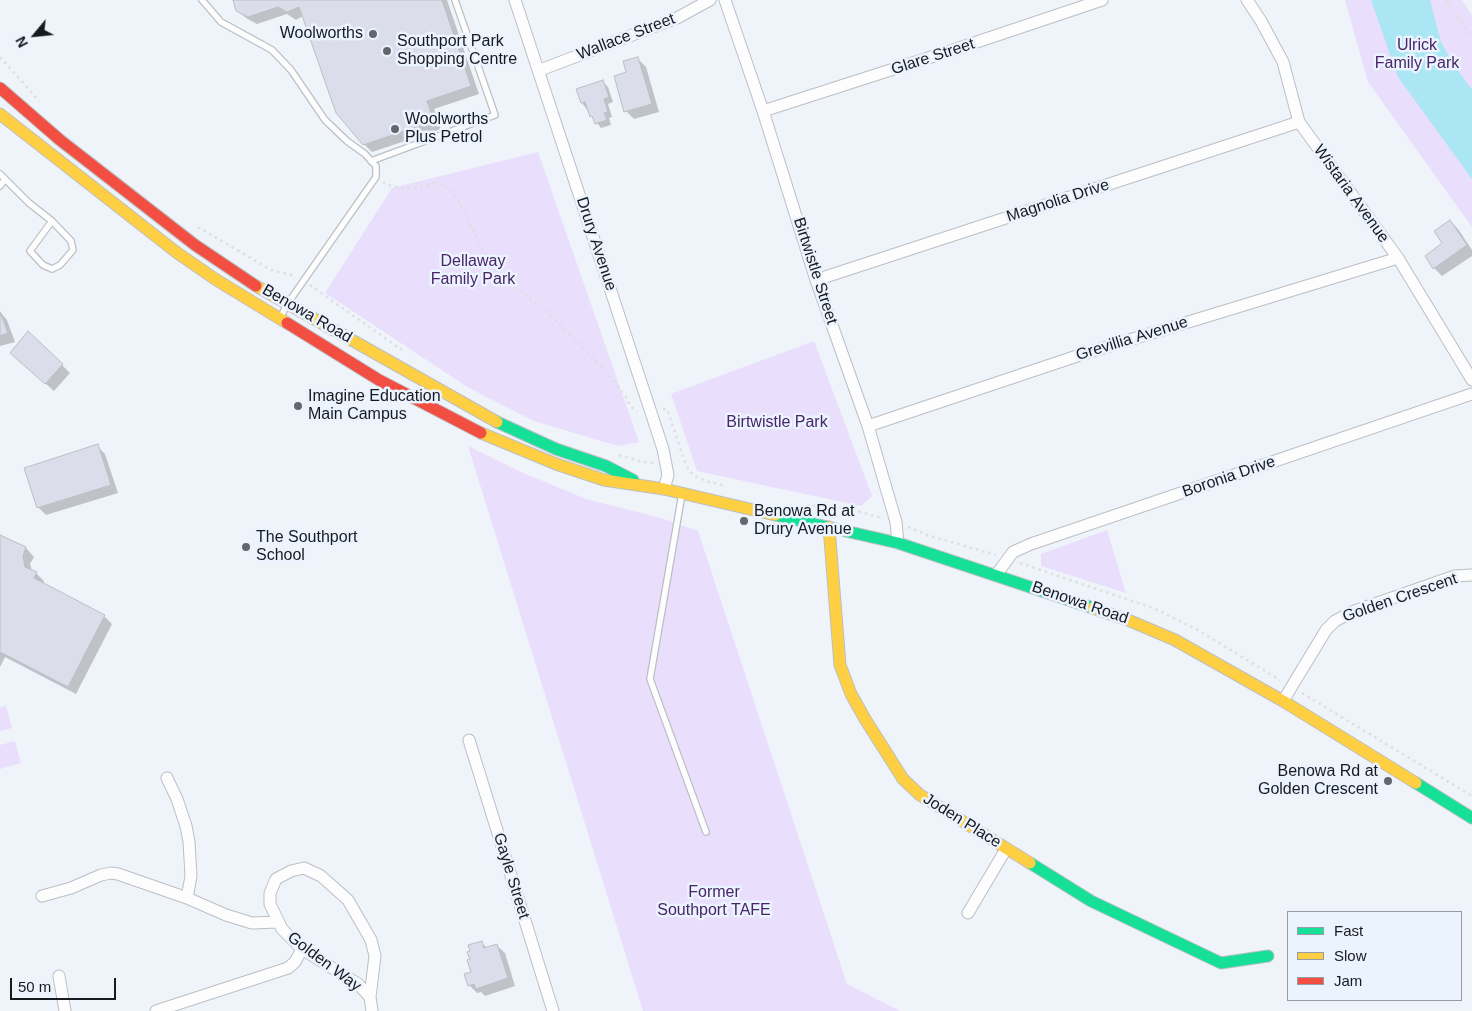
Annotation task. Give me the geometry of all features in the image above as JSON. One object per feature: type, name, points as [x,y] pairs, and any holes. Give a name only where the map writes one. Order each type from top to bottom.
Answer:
[{"type":"main road","name":"Benowa Road","points":[[0,88],[60,140],[195,245],[251,282],[507,428],[556,449],[606,466],[647,486]]},
{"type":"main road","name":"Benowa Road","points":[[0,115],[176,252],[215,279],[379,380],[492,439],[604,480],[664,489],[898,543],[1088,605],[1153,630],[1283,701],[1472,818]]},
{"type":"main road","name":"Joden Place","points":[[829,527],[840,665],[852,694],[903,779],[920,795],[1091,900],[1221,963],[1268,956]]},
{"type":"street","name":"Drury Avenue","points":[[516,0],[663,449],[668,475],[664,489]]},
{"type":"street","name":"Wallace Street","points":[[540,70],[677,18],[710,0]]},
{"type":"street","name":"Birtwistle Street","points":[[725,0],[763,111],[816,280],[868,426],[896,522],[898,543]]},
{"type":"street","name":"Glare Street","points":[[763,111],[1102,0]]},
{"type":"street","name":"Wistaria Avenue","points":[[1247,0],[1262,21],[1283,62],[1299,122],[1398,258],[1472,380]]},
{"type":"street","name":"Magnolia Drive","points":[[816,280],[1299,122]]},
{"type":"street","name":"Grevillia Avenue","points":[[868,426],[1077,356],[1398,258]]},
{"type":"street","name":"Boronia Drive","points":[[996,575],[1013,552],[1031,544],[1472,394]]},
{"type":"street","name":"Golden Crescent","points":[[1283,701],[1326,630],[1342,616],[1455,576],[1472,575]]},
{"type":"street","name":"Gayle Street","points":[[469,740],[553,1011]]},
{"type":"street","points":[[167,778],[186,826],[189,842],[191,876],[187,898]]},
{"type":"street","points":[[968,913],[1006,849]]},
{"type":"street","name":"Golden Way","points":[[370,997],[358,984],[302,948],[282,929],[270,904],[270,893],[276,879],[284,874],[304,868],[321,876],[348,900],[371,940],[374,956],[370,997],[372,1011]]},
{"type":"street","points":[[42,896],[71,888],[101,875],[111,873],[187,898],[226,915],[252,923],[277,922]]},
{"type":"street","points":[[156,1011],[288,968],[295,962],[302,948]]},
{"type":"street","points":[[59,976],[65,1011]]},
{"type":"lane","points":[[202,0],[221,22],[272,50],[292,70],[325,120],[347,141],[365,154],[376,166],[376,177],[288,303],[279,320]]},
{"type":"lane","points":[[371,161],[495,116],[455,0]]},
{"type":"lane","points":[[0,174],[29,203],[52,221],[71,241],[74,250],[60,265],[52,269],[43,265],[30,251],[52,221]]},
{"type":"lane","points":[[0,186],[5,180]]},
{"type":"lane","points":[[682,494],[650,679],[706,832]]},
{"type":"path","points":[[1447,0],[1453,12],[1472,36]]},
{"type":"path","points":[[0,57],[41,102]]},
{"type":"path","points":[[376,177],[388,185],[403,189],[434,184],[443,185],[453,193],[486,255],[506,281],[545,310],[581,345],[611,378],[636,412],[667,409],[686,464],[693,475],[731,488]]},
{"type":"path","points":[[195,225],[271,270],[292,274],[304,280],[409,355]]},
{"type":"path","points":[[614,453],[642,462],[666,465]]},
{"type":"path","points":[[803,521],[807,505]]},
{"type":"green space","name":"Ulrick Family Park","points":[[1345,0],[1462,0],[1472,15],[1472,227],[1368,82]]},
{"type":"green space","name":"Dellaway Family Park","points":[[538,152],[639,442],[618,446],[534,421],[469,388],[325,293],[392,188]]},
{"type":"green space","name":"Birtwistle Park","points":[[814,341],[872,496],[861,506],[697,471],[671,394]]},
{"type":"green space","name":"Former Southport TAFE","points":[[468,446],[521,472],[586,499],[661,518],[698,531],[847,984],[900,1011],[643,1011]]},
{"type":"green space","points":[[1107,530],[1126,593],[1041,566],[1041,554]]},
{"type":"green space","points":[[6,706],[12,728],[0,731],[0,707]]},
{"type":"green space","points":[[15,741],[21,763],[0,769],[0,745]]},
{"type":"water","points":[[1371,0],[1430,0],[1441,42],[1452,62],[1472,90],[1472,179],[1398,77]]},
{"type":"building","name":"Southport Park Shopping Centre","points":[[233,0],[442,0],[471,86],[427,101],[434,121],[363,145],[336,113],[299,7],[287,12],[278,7],[248,17],[236,11]]},
{"type":"building","points":[[638,57],[652,104],[624,112],[614,76],[626,72],[623,61]]},
{"type":"building","points":[[603,80],[609,97],[604,99],[608,112],[604,113],[607,120],[595,124],[592,116],[590,117],[585,102],[581,103],[576,89]]},
{"type":"building","points":[[1450,220],[1467,245],[1433,269],[1425,256],[1442,243],[1434,231]]},
{"type":"building","points":[[0,312],[8,333],[0,336]]},
{"type":"building","points":[[28,331],[63,364],[45,384],[10,353]]},
{"type":"building","points":[[98,444],[111,485],[37,508],[24,468]]},
{"type":"building","points":[[0,535],[26,547],[23,556],[25,567],[37,572],[34,578],[105,615],[68,687],[0,652]]},
{"type":"building","points":[[482,941],[484,948],[497,944],[508,978],[476,989],[474,984],[468,986],[464,974],[471,972],[467,960],[470,959],[467,952],[470,951],[468,945]]},
{"type":"traffic: fast","points":[[497,422],[556,449],[606,466],[633,480]]},
{"type":"traffic: fast","points":[[775,515],[898,543],[1093,608]]},
{"type":"traffic: fast","points":[[1416,783],[1472,818]]},
{"type":"traffic: fast","points":[[1030,863],[1091,901],[1221,963],[1268,956]]},
{"type":"traffic: slow","points":[[0,114],[176,252],[215,279],[287,323]]},
{"type":"traffic: slow","points":[[256,286],[497,422]]},
{"type":"traffic: slow","points":[[481,433],[556,464],[604,480],[664,489],[775,515]]},
{"type":"traffic: slow","points":[[829,527],[840,665],[851,694],[865,719],[903,779],[920,795],[1030,863]]},
{"type":"traffic: slow","points":[[1093,608],[1128,620],[1175,640],[1283,701],[1416,783]]},
{"type":"traffic: jam","points":[[0,88],[60,140],[195,245],[256,286]]},
{"type":"traffic: jam","points":[[287,323],[379,380],[481,433]]},
{"type":"place","name":"Woolworths","points":[[373,34]]},
{"type":"place","name":"Southport Park Shopping Centre","points":[[387,51]]},
{"type":"place","name":"Woolworths Plus Petrol","points":[[395,129]]},
{"type":"place","name":"Imagine Education Main Campus","points":[[298,406]]},
{"type":"place","name":"Benowa Rd at Drury Avenue","points":[[744,521]]},
{"type":"place","name":"The Southport School","points":[[246,547]]},
{"type":"place","name":"Benowa Rd at Golden Crescent","points":[[1388,781]]}]
